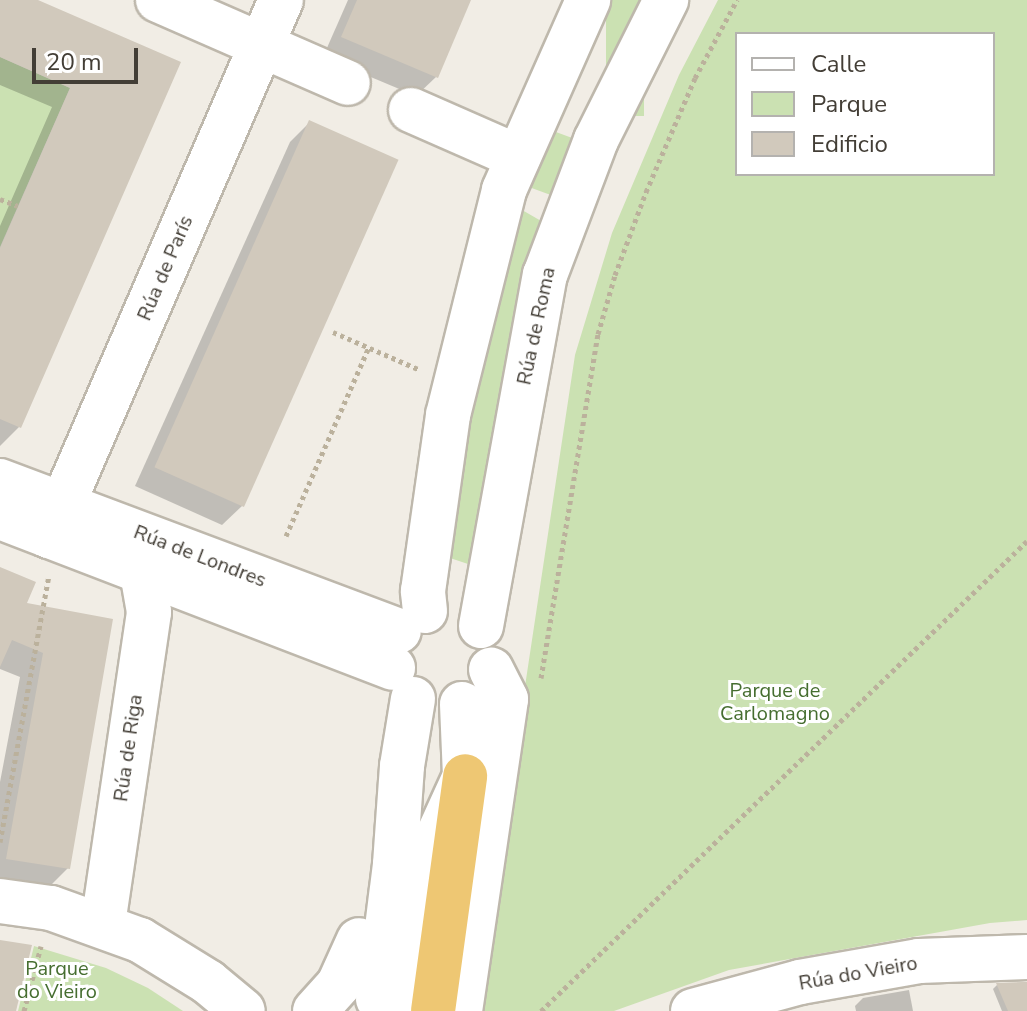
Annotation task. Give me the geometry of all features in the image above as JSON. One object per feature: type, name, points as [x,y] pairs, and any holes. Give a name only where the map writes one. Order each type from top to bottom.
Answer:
[{"type":"highway","points":[[433,1011],[482,764]]},
{"type":"street","points":[[158,0],[348,83]]},
{"type":"street","name":"Rúa de París","points":[[53,538],[281,0]]},
{"type":"street","points":[[377,1011],[402,766],[408,652],[423,591],[448,415],[504,190],[588,0]]},
{"type":"street","name":"Rúa de Roma","points":[[403,1011],[434,844],[482,764],[506,699],[491,670],[489,639],[481,626],[545,275],[596,140],[666,0]]},
{"type":"street","points":[[411,110],[518,157]]},
{"type":"street","name":"Rúa de Londres","points":[[0,481],[53,538],[408,652]]},
{"type":"street","name":"Rúa de Londres","points":[[0,517],[142,572],[408,652]]},
{"type":"street","name":"Rúa de Riga","points":[[103,924],[149,612],[142,572]]},
{"type":"street","points":[[408,652],[458,610],[481,626]]},
{"type":"street","points":[[408,652],[429,706],[462,704],[475,696],[491,670]]},
{"type":"street","name":"Rúa de Roma","points":[[460,1011],[482,764],[462,704]]},
{"type":"street","points":[[353,1011],[373,839],[402,766]]},
{"type":"street","points":[[0,901],[51,908],[103,924],[174,959],[244,1009]]},
{"type":"street","points":[[315,1011],[339,984],[359,940]]},
{"type":"street","name":"Rúa do Vieiro","points":[[693,1011],[800,982],[919,961],[1027,957]]},
{"type":"path","points":[[539,686],[602,320],[646,192],[695,78],[737,0]]},
{"type":"path","points":[[0,199],[18,206]]},
{"type":"path","points":[[333,332],[430,374]]},
{"type":"path","points":[[286,536],[369,347]]},
{"type":"path","points":[[0,842],[53,538]]},
{"type":"path","points":[[541,1011],[1027,541]]},
{"type":"path","points":[[24,1011],[43,939]]},
{"type":"green space","points":[[606,0],[644,0],[644,116],[606,116]]},
{"type":"green space","name":"Parque de Carlomagno","points":[[718,0],[1027,0],[1027,920],[990,923],[729,970],[614,1011],[476,1011],[575,355],[612,233],[679,75]]},
{"type":"green space","points":[[0,57],[70,88],[0,247]]},
{"type":"green space","points":[[545,128],[580,141],[559,198],[524,185]]},
{"type":"green space","points":[[517,207],[548,225],[480,568],[444,556],[478,342]]},
{"type":"green space","name":"Parque do Vieiro","points":[[34,946],[106,968],[148,988],[183,1011],[18,1011]]},
{"type":"building","points":[[0,0],[38,0],[181,62],[21,428],[0,419],[0,248],[70,88],[0,57]]},
{"type":"building","points":[[357,0],[471,0],[438,78],[341,37]]},
{"type":"building","points":[[309,120],[399,160],[244,507],[154,467]]},
{"type":"building","points":[[0,567],[36,582],[27,603],[113,619],[70,869],[6,859],[43,653],[12,640],[0,667]]},
{"type":"building","points":[[0,940],[32,945],[16,1011],[0,1011]]},
{"type":"building","points":[[1027,982],[1027,1011],[1008,1011],[996,983]]}]
